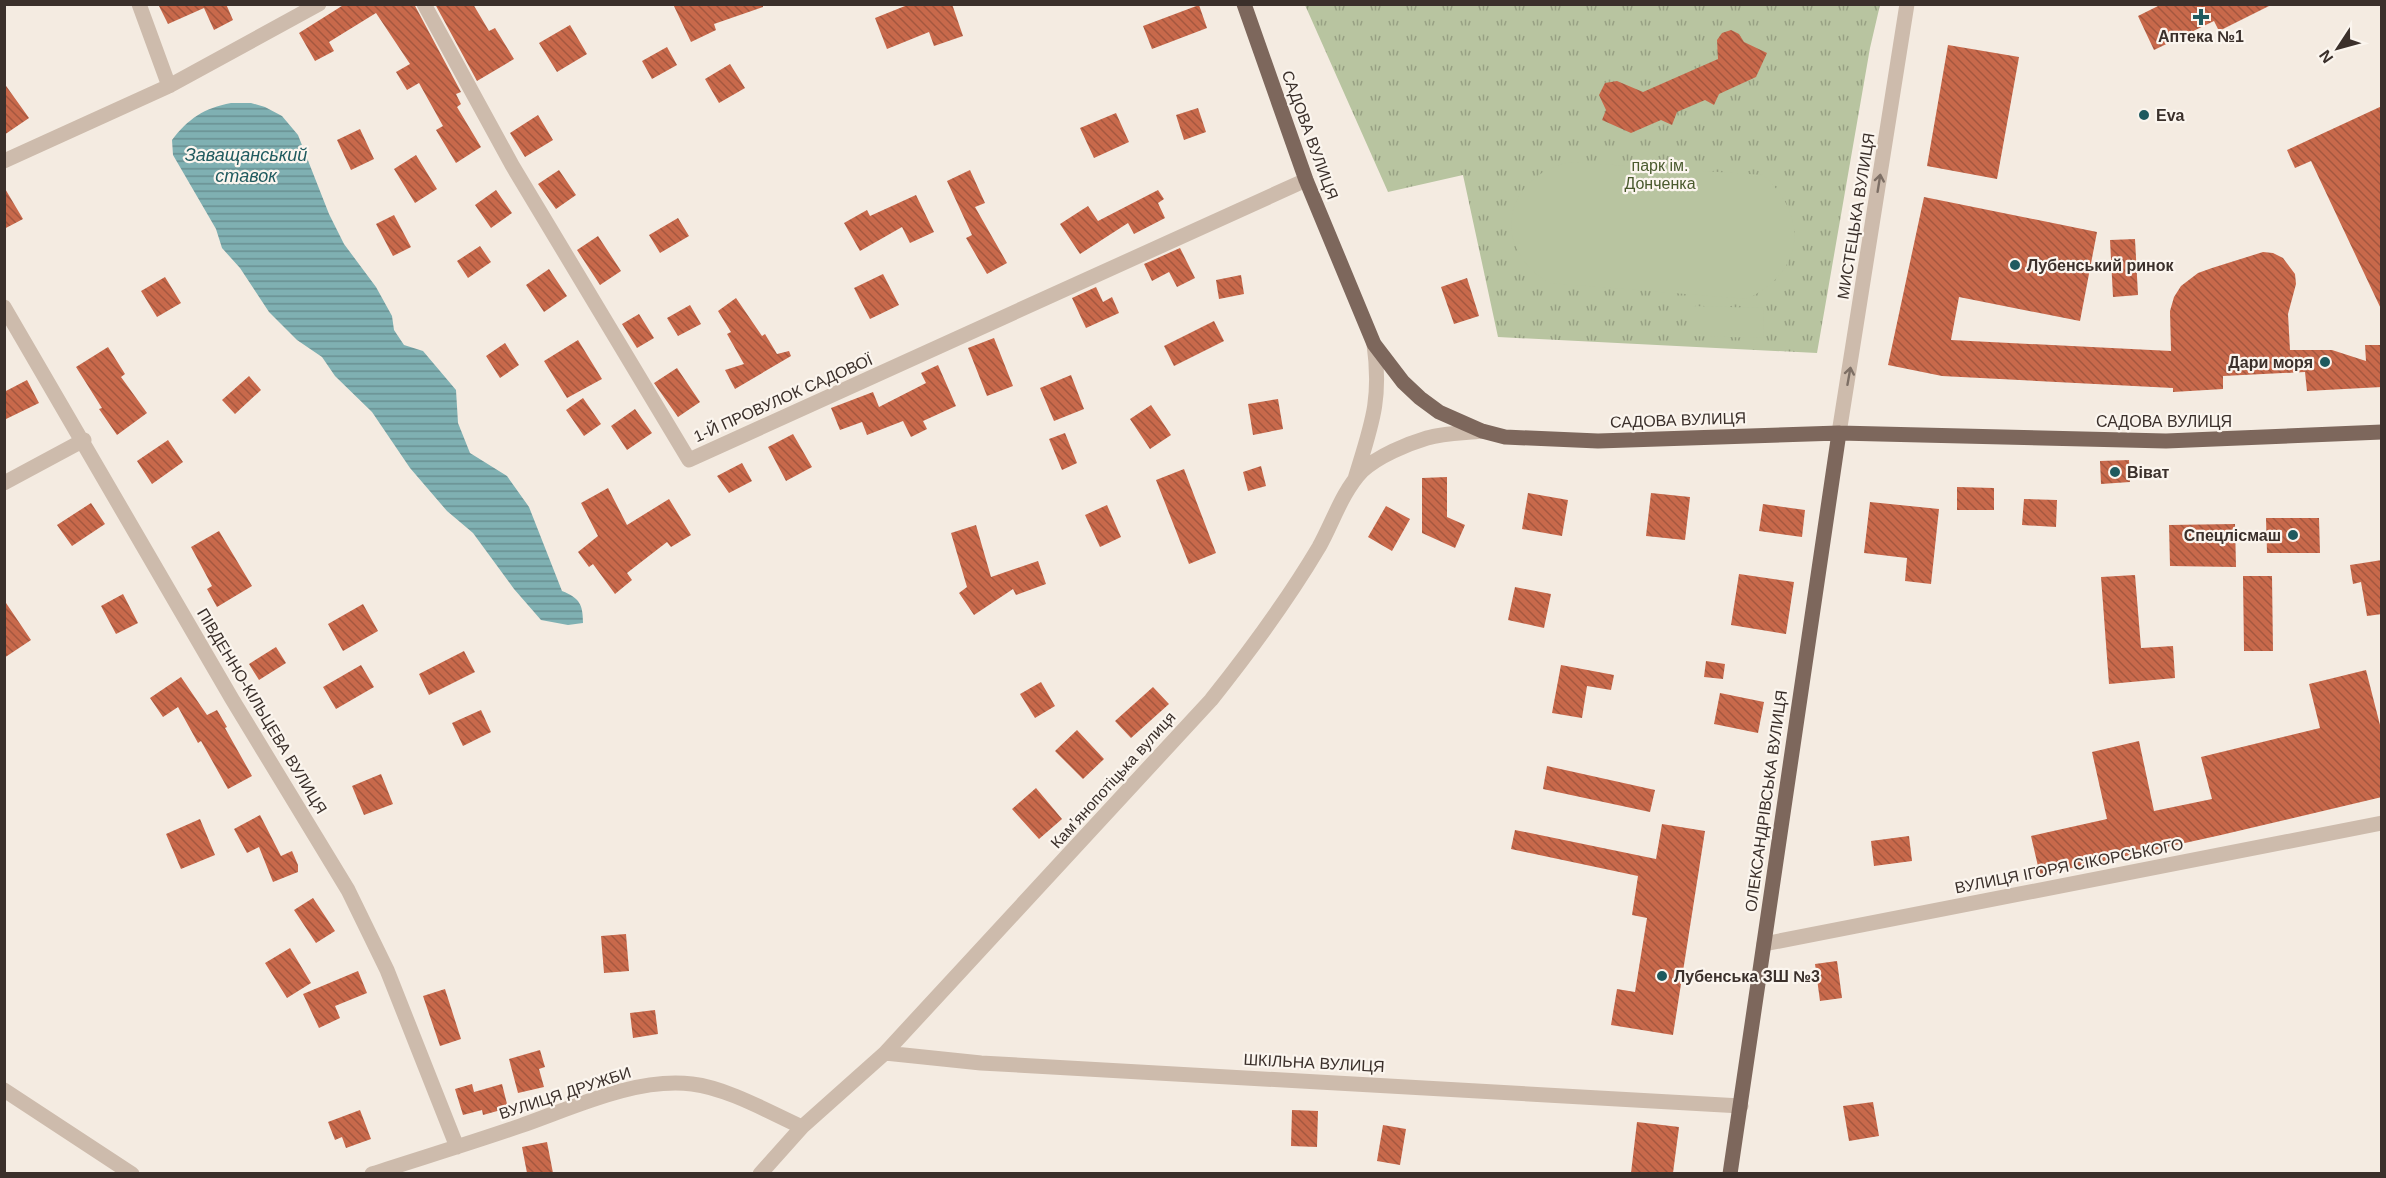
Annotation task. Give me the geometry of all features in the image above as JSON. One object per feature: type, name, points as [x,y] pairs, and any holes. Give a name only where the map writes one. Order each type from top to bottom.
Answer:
[{"type":"main road","name":"САДОВА ВУЛИЦЯ","points":[[1244,4],[1306,180],[1374,345],[1403,382],[1420,398],[1460,423],[1505,437],[1598,441],[1839,434],[2166,441],[2382,432]]},
{"type":"main road","name":"ОЛЕКСАНДРІВСЬКА ВУЛИЦЯ","points":[[1730,1173],[1839,434]]},
{"type":"street","points":[[139,4],[169,86]]},
{"type":"street","points":[[4,161],[169,86],[319,4]]},
{"type":"street","name":"1-Й ПРОВУЛОК САДОВОЇ","points":[[424,4],[512,165],[690,460],[1306,180]]},
{"type":"street","name":"МИСТЕЦЬКА ВУЛИЦЯ","points":[[1839,434],[1907,4]]},
{"type":"street","name":"ПІВДЕННО-КІЛЬЦЕВА ВУЛИЦЯ","points":[[4,307],[84,440],[232,699],[348,890],[387,970],[458,1148]]},
{"type":"street","points":[[1354,483],[1373,426],[1377,399],[1378,372],[1374,345]]},
{"type":"street","name":"Камʼянопотіцька вулиця","points":[[760,1173],[802,1126],[885,1053],[1211,700],[1252,650],[1287,598],[1363,471],[1382,457],[1429,437],[1482,431]]},
{"type":"street","points":[[4,483],[84,440]]},
{"type":"street","name":"ВУЛИЦЯ ІГОРЯ СІКОРСЬКОГО","points":[[1764,944],[2382,823]]},
{"type":"street","name":"ШКІЛЬНА ВУЛИЦЯ","points":[[885,1053],[981,1063],[1741,1106]]},
{"type":"street","name":"ВУЛИЦЯ ДРУЖБИ","points":[[372,1173],[458,1148],[624,1091],[670,1083],[693,1084],[717,1090],[802,1126]]},
{"type":"street","points":[[4,1090],[132,1173]]},
{"type":"green space","name":"парк ім. Донченка","points":[[1305,5],[1880,5],[1870,48],[1817,353],[1498,337],[1463,175],[1388,192]]},
{"type":"green space","points":[[1569,162],[1763,175],[1778,191],[1788,208],[1794,226],[1794,243],[1790,259],[1780,274],[1766,288],[1747,299],[1550,283],[1531,269],[1518,252],[1512,234],[1512,216],[1518,198],[1529,183],[1546,170]]},
{"type":"green space","points":[[1692,306],[1764,308],[1763,338],[1692,336]]},
{"type":"water","name":"Заващанський ставок","points":[[231,103],[251,103],[265,107],[282,116],[298,135],[329,214],[344,244],[376,287],[392,316],[394,330],[404,345],[423,351],[456,390],[458,423],[470,453],[507,476],[529,507],[562,591],[577,599],[582,611],[583,623],[568,625],[541,620],[514,589],[473,533],[447,511],[410,468],[372,412],[335,376],[322,357],[297,340],[269,312],[240,268],[222,248],[216,229],[173,155],[172,140],[197,115]]},
{"type":"building","points":[[158,4],[226,4],[233,20],[214,30],[204,8],[168,24]]},
{"type":"building","points":[[345,4],[414,4],[461,92],[456,94],[461,104],[457,107],[481,147],[456,163],[436,130],[443,126],[419,83],[407,90],[396,72],[410,64],[376,13],[329,42],[334,51],[315,61],[299,33]]},
{"type":"building","points":[[435,4],[473,4],[489,31],[495,28],[514,59],[477,81]]},
{"type":"building","points":[[673,4],[763,4],[763,7],[714,24],[716,30],[691,42]]},
{"type":"building","points":[[910,4],[952,4],[963,36],[934,46],[929,32],[887,49],[875,18]]},
{"type":"building","points":[[2162,4],[2273,4],[2219,31],[2214,21],[2154,50],[2138,16]]},
{"type":"building","points":[[1199,5],[1207,28],[1152,49],[1143,26]]},
{"type":"building","points":[[570,25],[587,54],[557,72],[539,43]]},
{"type":"building","points":[[1731,30],[1739,34],[1744,42],[1767,53],[1756,77],[1719,94],[1714,105],[1705,100],[1677,112],[1672,125],[1661,120],[1631,133],[1602,120],[1606,110],[1599,95],[1605,83],[1617,81],[1643,92],[1718,59],[1717,40],[1722,33]]},
{"type":"building","points":[[1948,45],[2019,57],[1997,179],[1927,166]]},
{"type":"building","points":[[667,47],[677,65],[652,79],[642,61]]},
{"type":"building","points":[[730,64],[745,88],[719,103],[705,79]]},
{"type":"building","points":[[4,83],[29,118],[4,135]]},
{"type":"building","points":[[2382,106],[2382,311],[2311,161],[2295,168],[2287,150]]},
{"type":"building","points":[[1198,108],[1206,132],[1184,140],[1176,115]]},
{"type":"building","points":[[1116,113],[1129,142],[1094,158],[1080,128]]},
{"type":"building","points":[[538,115],[553,140],[525,157],[510,133]]},
{"type":"building","points":[[360,129],[374,159],[351,170],[337,140]]},
{"type":"building","points":[[416,155],[437,189],[415,203],[394,169]]},
{"type":"building","points":[[559,170],[576,195],[556,209],[538,184]]},
{"type":"building","points":[[970,170],[985,203],[975,207],[1007,263],[987,274],[966,238],[972,235],[947,181]]},
{"type":"building","points":[[4,187],[23,219],[4,229]]},
{"type":"building","points":[[496,190],[512,213],[491,228],[475,205]]},
{"type":"building","points":[[1158,190],[1164,199],[1158,203],[1165,218],[1134,234],[1128,223],[1080,254],[1060,224],[1088,206],[1098,221]]},
{"type":"building","points":[[916,195],[934,232],[910,243],[902,227],[860,251],[844,223],[867,210],[870,216]]},
{"type":"building","points":[[1924,197],[2097,232],[2080,321],[1959,297],[1951,340],[2171,351],[2170,311],[2174,297],[2181,286],[2198,273],[2263,252],[2273,253],[2283,258],[2295,274],[2296,284],[2288,314],[2290,350],[2332,350],[2366,361],[2365,345],[2382,345],[2382,387],[2307,391],[2305,372],[2223,376],[2223,389],[2173,392],[2173,388],[1942,376],[1888,365]]},
{"type":"building","points":[[394,215],[411,247],[393,256],[376,224]]},
{"type":"building","points":[[678,218],[689,236],[660,253],[649,235]]},
{"type":"building","points":[[598,236],[621,271],[600,285],[577,250]]},
{"type":"building","points":[[2135,239],[2138,295],[2113,297],[2110,240]]},
{"type":"building","points":[[480,246],[491,262],[468,278],[457,261]]},
{"type":"building","points":[[1180,248],[1195,278],[1177,287],[1169,272],[1152,281],[1144,264]]},
{"type":"building","points":[[549,269],[567,296],[544,312],[526,285]]},
{"type":"building","points":[[883,274],[899,305],[870,319],[854,288]]},
{"type":"building","points":[[1241,275],[1244,294],[1219,299],[1216,280]]},
{"type":"building","points":[[165,277],[181,303],[157,317],[141,291]]},
{"type":"building","points":[[1467,278],[1479,316],[1454,324],[1441,287]]},
{"type":"building","points":[[1096,287],[1103,302],[1112,297],[1119,313],[1086,328],[1072,298]]},
{"type":"building","points":[[736,298],[762,336],[765,334],[777,354],[789,351],[791,356],[735,389],[725,370],[744,364],[727,334],[731,332],[718,311]]},
{"type":"building","points":[[690,305],[701,324],[678,336],[667,318]]},
{"type":"building","points":[[639,314],[654,338],[637,348],[622,324]]},
{"type":"building","points":[[1214,321],[1224,341],[1174,366],[1164,346]]},
{"type":"building","points":[[994,338],[1013,386],[987,396],[968,348]]},
{"type":"building","points":[[578,340],[602,379],[567,398],[544,361]]},
{"type":"building","points":[[505,343],[519,365],[500,378],[486,356]]},
{"type":"building","points":[[108,347],[125,374],[121,377],[147,413],[117,435],[99,409],[102,408],[76,367]]},
{"type":"building","points":[[938,365],[956,406],[923,421],[927,429],[911,437],[903,421],[867,435],[862,422],[840,430],[831,408],[873,392],[879,407],[926,383],[921,373]]},
{"type":"building","points":[[677,368],[700,402],[678,417],[654,383]]},
{"type":"building","points":[[1071,375],[1084,409],[1054,421],[1040,388]]},
{"type":"building","points":[[249,376],[261,390],[235,414],[222,400]]},
{"type":"building","points":[[27,380],[39,403],[4,420],[4,392]]},
{"type":"building","points":[[583,398],[601,424],[584,436],[566,410]]},
{"type":"building","points":[[1278,399],[1283,429],[1253,435],[1248,404]]},
{"type":"building","points":[[1151,405],[1171,435],[1150,449],[1130,419]]},
{"type":"building","points":[[635,409],[652,433],[627,450],[611,426]]},
{"type":"building","points":[[1065,433],[1077,463],[1062,470],[1049,439]]},
{"type":"building","points":[[793,434],[812,467],[786,481],[768,447]]},
{"type":"building","points":[[168,440],[183,462],[152,484],[137,461]]},
{"type":"building","name":"Віват","points":[[2129,460],[2130,482],[2101,484],[2100,461]]},
{"type":"building","points":[[742,463],[752,481],[729,493],[717,476]]},
{"type":"building","points":[[1261,466],[1266,486],[1248,491],[1243,472]]},
{"type":"building","points":[[1184,469],[1216,553],[1189,564],[1156,480]]},
{"type":"building","points":[[1447,477],[1447,517],[1465,525],[1455,548],[1422,533],[1422,478]]},
{"type":"building","points":[[1957,487],[1994,488],[1994,510],[1957,510]]},
{"type":"building","points":[[608,488],[627,525],[669,499],[691,535],[671,547],[667,542],[627,573],[632,580],[615,594],[593,564],[589,567],[578,552],[598,536],[581,503]]},
{"type":"building","points":[[1528,493],[1568,500],[1562,536],[1522,529]]},
{"type":"building","points":[[1651,493],[1690,497],[1685,540],[1646,536]]},
{"type":"building","points":[[2024,499],[2057,500],[2056,527],[2022,525]]},
{"type":"building","points":[[1870,502],[1939,509],[1931,584],[1905,581],[1907,558],[1864,553]]},
{"type":"building","points":[[91,503],[105,524],[72,546],[57,525]]},
{"type":"building","points":[[1763,504],[1805,510],[1802,537],[1759,531]]},
{"type":"building","points":[[1107,505],[1121,537],[1100,547],[1085,515]]},
{"type":"building","points":[[1386,506],[1410,519],[1392,551],[1368,537]]},
{"type":"building","name":"Спецлісмаш","points":[[2266,518],[2319,518],[2320,553],[2267,553]]},
{"type":"building","points":[[2235,524],[2236,567],[2170,566],[2169,525]]},
{"type":"building","points":[[976,525],[991,577],[1038,561],[1046,584],[1016,595],[1013,589],[974,615],[959,593],[967,587],[951,533]]},
{"type":"building","points":[[219,531],[252,586],[217,607],[207,589],[212,586],[191,547]]},
{"type":"building","points":[[2382,560],[2382,614],[2367,616],[2361,582],[2353,584],[2350,565]]},
{"type":"building","points":[[1739,574],[1794,582],[1786,634],[1731,625]]},
{"type":"building","points":[[2135,575],[2141,648],[2173,646],[2175,678],[2109,684],[2101,577]]},
{"type":"building","points":[[2243,576],[2272,576],[2273,651],[2244,651]]},
{"type":"building","points":[[1515,587],[1551,594],[1544,628],[1508,620]]},
{"type":"building","points":[[123,594],[138,623],[116,634],[101,606]]},
{"type":"building","points":[[4,600],[31,640],[4,658]]},
{"type":"building","points":[[363,604],[378,631],[343,651],[328,624]]},
{"type":"building","points":[[276,647],[286,663],[259,680],[249,664]]},
{"type":"building","points":[[464,651],[475,672],[429,695],[419,674]]},
{"type":"building","points":[[1706,661],[1725,664],[1723,679],[1704,677]]},
{"type":"building","points":[[361,665],[374,687],[336,709],[323,687]]},
{"type":"building","points":[[1561,665],[1614,675],[1611,690],[1587,686],[1582,718],[1552,713]]},
{"type":"building","points":[[2366,670],[2382,733],[2382,797],[2040,875],[2031,836],[2107,819],[2092,752],[2139,741],[2154,811],[2212,799],[2201,757],[2320,728],[2309,684]]},
{"type":"building","points":[[181,677],[207,715],[217,710],[252,776],[228,789],[201,741],[198,743],[178,707],[163,717],[150,698]]},
{"type":"building","points":[[1041,682],[1055,706],[1035,718],[1020,694]]},
{"type":"building","points":[[1153,687],[1169,704],[1131,738],[1115,721]]},
{"type":"building","points":[[1720,693],[1764,702],[1758,733],[1714,724]]},
{"type":"building","points":[[481,710],[491,732],[463,746],[452,723]]},
{"type":"building","points":[[1077,730],[1104,759],[1083,779],[1055,751]]},
{"type":"building","points":[[1547,766],[1655,790],[1650,812],[1543,789]]},
{"type":"building","points":[[381,774],[393,804],[364,815],[352,786]]},
{"type":"building","points":[[1036,788],[1062,819],[1039,839],[1012,809]]},
{"type":"building","points":[[260,815],[281,856],[292,851],[298,865],[298,872],[273,882],[259,847],[247,853],[234,829]]},
{"type":"building","points":[[200,819],[215,855],[181,869],[166,834]]},
{"type":"building","points":[[1662,824],[1705,831],[1673,1035],[1611,1025],[1617,989],[1635,992],[1647,918],[1632,915],[1638,876],[1511,849],[1515,830],[1656,859]]},
{"type":"building","points":[[1909,836],[1912,861],[1874,866],[1871,841]]},
{"type":"building","points":[[313,898],[335,931],[316,943],[294,910]]},
{"type":"building","points":[[626,934],[629,971],[604,973],[601,936]]},
{"type":"building","points":[[290,948],[311,983],[287,998],[265,963]]},
{"type":"building","points":[[1837,961],[1842,998],[1820,1001],[1815,964]]},
{"type":"building","points":[[358,971],[367,993],[335,1006],[340,1018],[319,1028],[303,994]]},
{"type":"building","points":[[445,989],[461,1039],[440,1046],[423,996]]},
{"type":"building","points":[[655,1010],[658,1034],[633,1038],[630,1013]]},
{"type":"building","points":[[540,1050],[545,1067],[539,1069],[544,1087],[518,1093],[509,1059]]},
{"type":"building","points":[[472,1084],[474,1092],[502,1084],[508,1108],[483,1115],[482,1110],[463,1115],[455,1089]]},
{"type":"building","points":[[1873,1102],[1879,1136],[1849,1141],[1843,1106]]},
{"type":"building","points":[[360,1110],[371,1139],[346,1148],[342,1137],[335,1140],[328,1122]]},
{"type":"building","points":[[1292,1110],[1318,1111],[1317,1147],[1291,1146]]},
{"type":"building","points":[[1637,1122],[1679,1127],[1673,1173],[1631,1173]]},
{"type":"building","points":[[1383,1125],[1406,1129],[1400,1165],[1377,1161]]},
{"type":"building","points":[[547,1142],[553,1173],[527,1173],[522,1147]]},
{"type":"place","name":"Аптека №1","points":[[2201,17]]},
{"type":"place","name":"Eva","points":[[2144,115]]},
{"type":"place","name":"Лубенський ринок","points":[[2015,265]]},
{"type":"place","name":"Дари моря","points":[[2325,362]]},
{"type":"place","name":"Віват","points":[[2115,472]]},
{"type":"place","name":"Спецлісмаш","points":[[2293,535]]},
{"type":"place","name":"Лубенська ЗШ №3","points":[[1662,976]]}]
